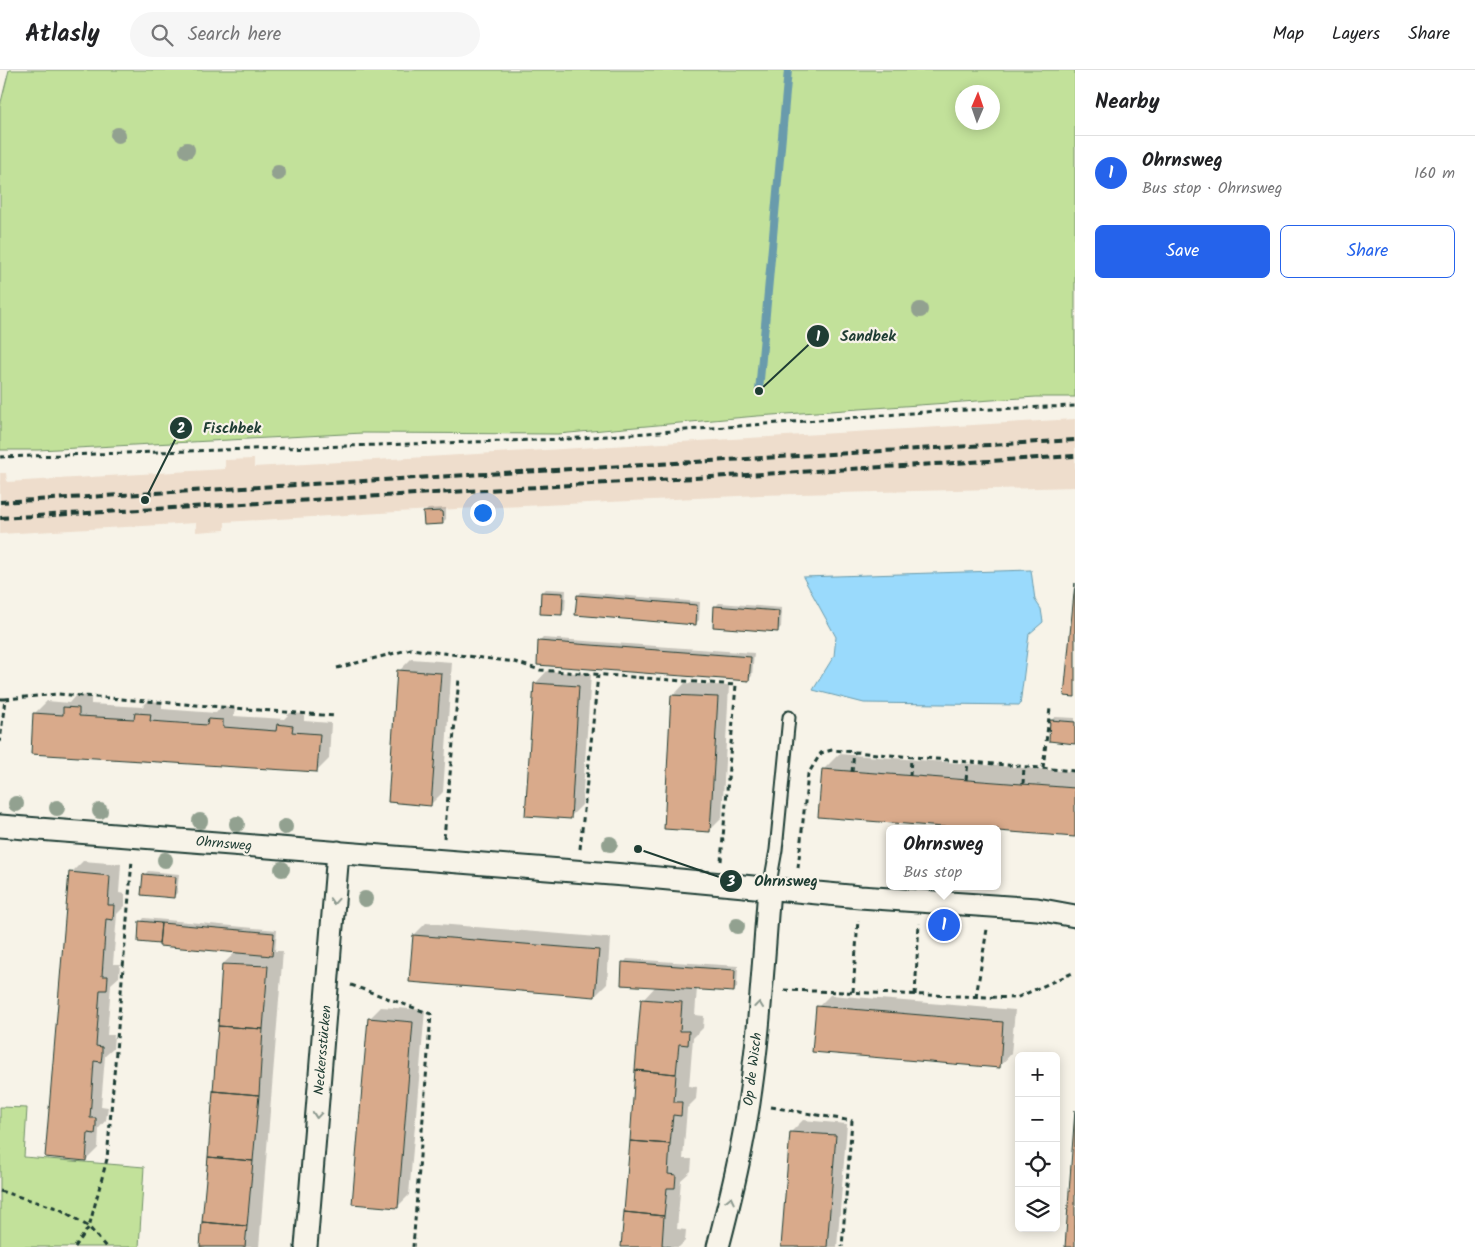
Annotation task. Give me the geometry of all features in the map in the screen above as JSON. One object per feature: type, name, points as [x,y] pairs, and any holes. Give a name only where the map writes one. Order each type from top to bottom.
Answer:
[{"type":"street","name":"Ohrnsweg","points":[[0,826],[578,871],[860,897],[1037,909],[1075,916]]},
{"type":"street","name":"Neckersstücken","points":[[306,1247],[338,852]]},
{"type":"street","name":"Op de Wisch","points":[[718,1247],[741,1154],[761,989],[769,889]]},
{"type":"lane","points":[[769,889],[776,850],[789,717]]},
{"type":"path","points":[[0,457],[567,439],[938,411],[1075,406]]},
{"type":"path","points":[[337,668],[411,649],[515,662],[540,670],[736,685],[719,884]]},
{"type":"path","points":[[578,871],[598,675]]},
{"type":"path","points":[[442,861],[459,679]]},
{"type":"path","points":[[0,699],[58,694],[335,716]]},
{"type":"path","points":[[0,742],[5,699]]},
{"type":"path","points":[[1043,768],[1050,708]]},
{"type":"path","points":[[796,891],[808,774],[821,753],[832,750],[1075,771]]},
{"type":"path","points":[[852,772],[854,752]]},
{"type":"path","points":[[910,776],[911,757]]},
{"type":"path","points":[[966,780],[968,762]]},
{"type":"path","points":[[1023,784],[1024,766]]},
{"type":"path","points":[[75,1247],[89,1227],[107,1159],[134,835]]},
{"type":"path","points":[[853,992],[860,897]]},
{"type":"path","points":[[915,995],[920,901]]},
{"type":"path","points":[[976,997],[990,906]]},
{"type":"path","points":[[761,989],[1016,998],[1075,972]]},
{"type":"path","points":[[328,978],[431,1014],[413,1247]]},
{"type":"path","points":[[748,1103],[852,1120],[842,1247]]},
{"type":"path","points":[[0,1191],[60,1209],[89,1227],[106,1247]]},
{"type":"shaded area","points":[[1075,419],[1075,487],[760,495],[414,511],[225,522],[225,530],[196,532],[196,523],[0,534],[0,473],[6,473],[7,482],[225,469],[225,460],[254,459],[254,467]]},
{"type":"green space","points":[[9,70],[1075,70],[1075,397],[1036,397],[757,416],[558,434],[363,433],[38,450],[0,450],[0,106]]},
{"type":"green space","points":[[0,1107],[27,1108],[24,1157],[144,1167],[139,1247],[0,1247]]},
{"type":"water","points":[[1031,570],[1035,600],[1041,609],[1043,622],[1029,634],[1020,705],[864,703],[813,690],[834,656],[836,637],[803,577]]},
{"type":"building","points":[[442,511],[443,524],[424,525],[423,512]]},
{"type":"building","points":[[1075,583],[1075,697],[1064,696]]},
{"type":"building","points":[[541,592],[563,593],[562,615],[540,614]]},
{"type":"building","points":[[577,595],[697,605],[696,625],[575,615]]},
{"type":"building","points":[[714,606],[779,611],[778,632],[713,627]]},
{"type":"building","points":[[538,641],[751,657],[749,681],[537,665]]},
{"type":"building","points":[[397,670],[441,673],[431,806],[388,802]]},
{"type":"building","points":[[534,683],[579,686],[571,819],[525,816]]},
{"type":"building","points":[[671,695],[718,697],[710,832],[664,829]]},
{"type":"building","points":[[63,707],[79,708],[79,716],[134,719],[135,713],[151,714],[150,721],[207,725],[208,719],[223,720],[223,727],[276,731],[277,724],[293,726],[292,732],[320,734],[317,772],[31,754],[33,713],[63,715]]},
{"type":"building","points":[[1050,720],[1075,722],[1075,744],[1049,741]]},
{"type":"building","points":[[822,769],[1075,788],[1075,837],[1001,831],[1001,825],[918,825],[818,817]]},
{"type":"building","points":[[69,872],[110,876],[108,905],[114,905],[113,920],[106,919],[102,976],[108,976],[107,990],[100,990],[96,1046],[102,1047],[102,1055],[101,1062],[94,1061],[90,1118],[96,1118],[96,1126],[95,1134],[88,1133],[86,1161],[45,1157]]},
{"type":"building","points":[[143,874],[176,877],[174,898],[141,895]]},
{"type":"building","points":[[139,921],[161,923],[159,944],[138,942]]},
{"type":"building","points":[[161,923],[274,933],[272,956],[159,946]]},
{"type":"building","points":[[413,935],[599,950],[595,997],[409,982]]},
{"type":"building","points":[[622,962],[735,970],[734,992],[621,985]]},
{"type":"building","points":[[222,964],[268,966],[263,1029],[218,1026]]},
{"type":"building","points":[[641,999],[682,1002],[680,1031],[689,1031],[688,1045],[679,1044],[676,1074],[635,1070]]},
{"type":"building","points":[[816,1006],[1003,1022],[1000,1068],[812,1052]]},
{"type":"building","points":[[368,1018],[413,1022],[398,1208],[352,1204]]},
{"type":"building","points":[[218,1026],[263,1029],[259,1095],[213,1091]]},
{"type":"building","points":[[635,1070],[676,1074],[674,1102],[682,1102],[681,1116],[673,1115],[670,1144],[630,1141]]},
{"type":"building","points":[[213,1091],[259,1095],[253,1161],[208,1157]]},
{"type":"building","points":[[1075,1110],[1075,1247],[1065,1247]]},
{"type":"building","points":[[790,1132],[836,1135],[827,1247],[781,1247]]},
{"type":"building","points":[[630,1141],[670,1144],[668,1174],[676,1175],[675,1188],[667,1188],[664,1216],[624,1212]]},
{"type":"building","points":[[208,1157],[253,1161],[247,1226],[202,1222]]},
{"type":"building","points":[[624,1212],[664,1216],[662,1245],[670,1247],[621,1247]]},
{"type":"building","points":[[202,1222],[247,1226],[245,1247],[200,1247]]},
{"type":"waterway","points":[[759,391],[788,70]]},
{"type":"railway","points":[[0,502],[1075,440]]},
{"type":"railway","points":[[0,518],[1075,456]]},
{"type":"place","name":"Sandbek","points":[[759,391]]},
{"type":"place","name":"Fischbek","points":[[145,500]]},
{"type":"place","name":"Ohrnsweg","points":[[638,849]]},
{"type":"place","name":"Ohrnsweg","points":[[944,925]]}]
